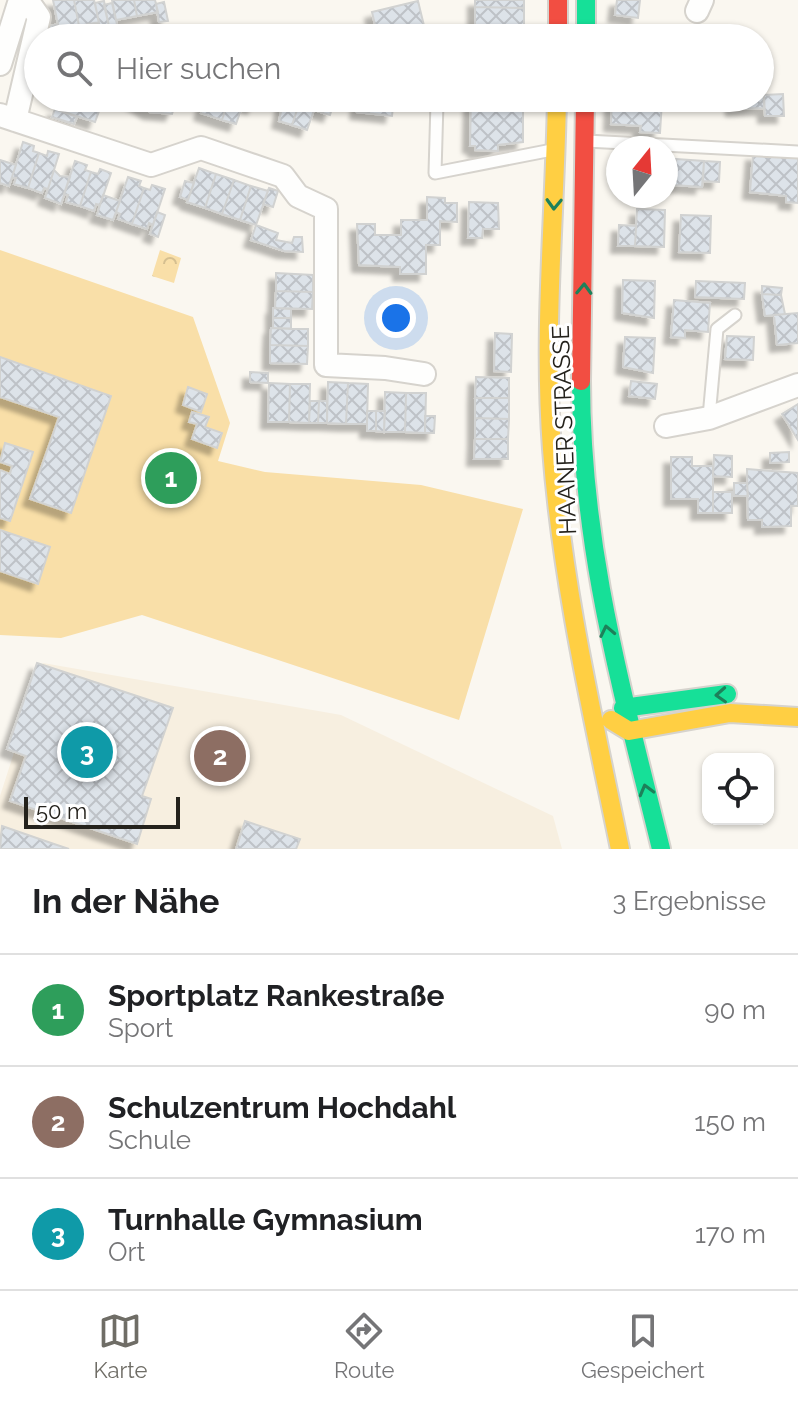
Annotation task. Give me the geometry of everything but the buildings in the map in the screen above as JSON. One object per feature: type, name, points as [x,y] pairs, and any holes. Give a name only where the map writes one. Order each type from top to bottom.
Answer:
[{"type":"main road","points":[[558,0],[558,24]]},
{"type":"main road","points":[[586,0],[586,24]]},
{"type":"main road","name":"HAANER STRASSE","points":[[557,112],[549,357],[552,446],[564,569],[620,849]]},
{"type":"main road","name":"HAANER STRASSE","points":[[585,112],[584,481],[622,721],[661,849]]},
{"type":"main road","points":[[585,681],[622,721]]},
{"type":"main road","points":[[601,750],[622,721],[722,694],[753,695]]},
{"type":"main road","points":[[777,697],[798,700]]},
{"type":"main road","points":[[622,721],[730,713],[798,717]]},
{"type":"street","points":[[0,64],[20,0]]},
{"type":"street","points":[[27,0],[39,17],[37,24]]},
{"type":"street","points":[[24,65],[8,117],[151,165],[201,148],[283,176],[298,196],[326,209],[326,365],[385,368],[424,374]]},
{"type":"street","points":[[666,426],[709,418],[798,385]]},
{"type":"lane","points":[[437,112],[435,173],[557,149]]},
{"type":"lane","points":[[586,141],[798,152]]},
{"type":"lane","points":[[709,418],[717,329],[735,315]]},
{"type":"shaded area","points":[[43,663],[341,715],[553,816],[562,849],[0,849],[0,796]]},
{"type":"green space","points":[[0,250],[193,317],[230,423],[218,461],[265,472],[421,485],[523,509],[459,720],[142,615],[61,638],[0,635]]},
{"type":"green space","points":[[160,250],[181,258],[174,283],[152,276]]},
{"type":"traffic: fast","points":[[586,0],[586,24]]},
{"type":"traffic: fast","points":[[581,381],[588,502],[596,560],[606,618],[661,849]]},
{"type":"traffic: fast","points":[[623,708],[727,694]]},
{"type":"traffic: slow","points":[[556,112],[549,317],[552,449],[571,600],[620,849]]},
{"type":"traffic: slow","points":[[611,720],[629,731],[730,713],[798,717]]},
{"type":"traffic: jam","points":[[558,0],[558,24]]},
{"type":"traffic: jam","points":[[581,381],[585,112]]},
{"type":"place","name":"Sportplatz Rankestraße","points":[[171,478]]},
{"type":"place","name":"Turnhalle Gymnasium","points":[[87,752]]},
{"type":"place","name":"Schulzentrum Hochdahl","points":[[220,756]]}]
